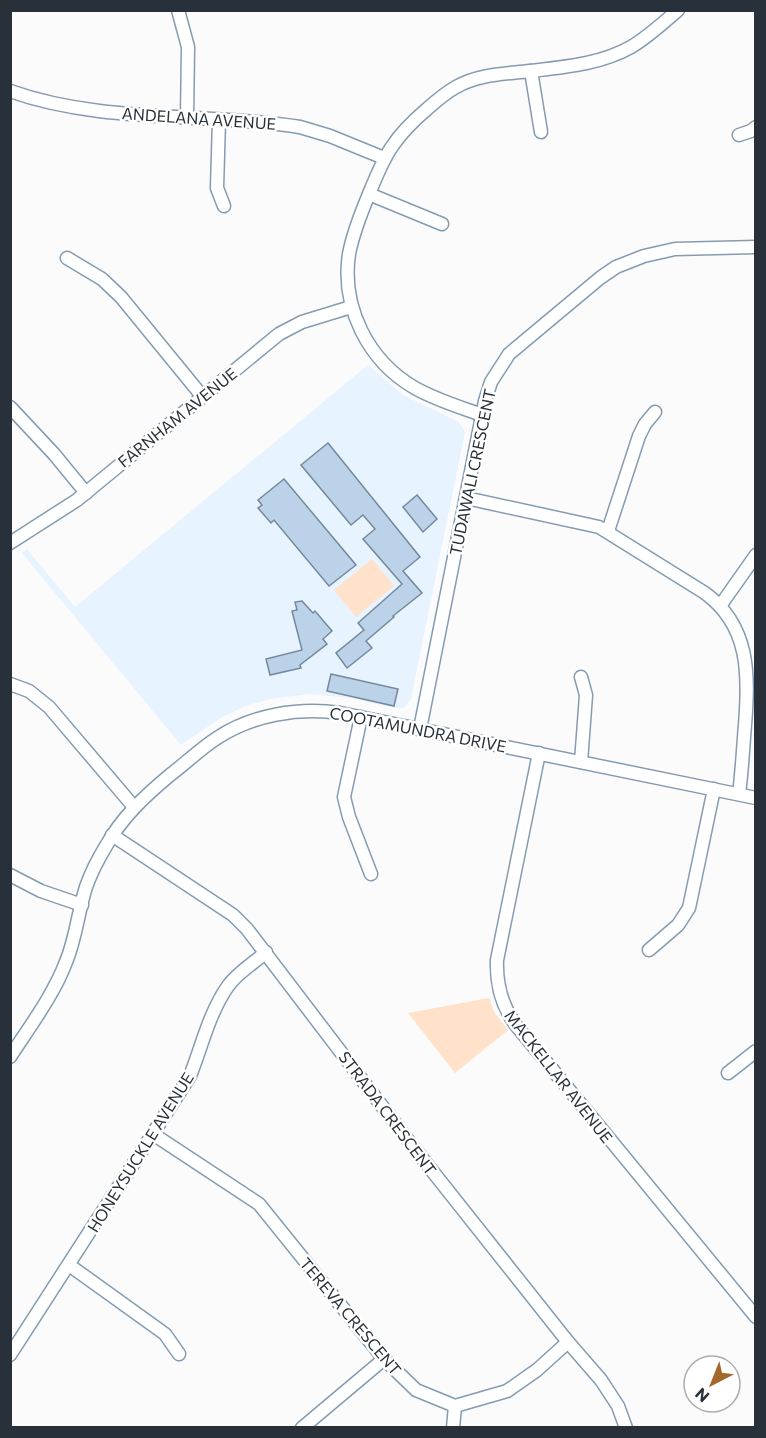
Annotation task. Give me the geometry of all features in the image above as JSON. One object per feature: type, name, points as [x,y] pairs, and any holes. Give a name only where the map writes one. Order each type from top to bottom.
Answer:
[{"type":"street","points":[[178,10],[188,47],[187,118]]},
{"type":"street","points":[[482,415],[436,398],[396,375],[370,346],[356,321],[351,307],[349,256],[355,230],[384,158],[406,127],[456,87],[479,77],[585,63],[618,53],[637,43],[678,10]]},
{"type":"street","points":[[531,71],[541,132]]},
{"type":"street","name":"ANDELANA AVENUE","points":[[10,91],[44,102],[81,109],[300,127],[330,136],[384,158]]},
{"type":"street","points":[[219,120],[217,188],[224,206]]},
{"type":"street","points":[[739,135],[756,128]]},
{"type":"street","points":[[369,194],[442,224]]},
{"type":"street","name":"TUDAWALI CRESCENT","points":[[420,729],[482,415],[492,382],[502,362],[591,285],[616,267],[644,256],[675,249],[756,247]]},
{"type":"street","points":[[67,258],[102,279],[121,297],[202,396]]},
{"type":"street","name":"FARNHAM AVENUE","points":[[10,543],[58,513],[86,492],[287,329],[306,320],[351,307]]},
{"type":"street","points":[[10,407],[86,492]]},
{"type":"street","points":[[608,531],[642,430],[655,412]]},
{"type":"street","points":[[466,498],[594,525],[608,531],[705,593],[720,606],[738,635],[744,650],[747,669],[739,794]]},
{"type":"street","points":[[720,606],[756,555]]},
{"type":"street","points":[[581,677],[586,695],[581,762]]},
{"type":"street","points":[[10,684],[29,691],[49,707],[134,807]]},
{"type":"street","name":"COOTAMUNDRA DRIVE","points":[[10,1057],[60,976],[71,948],[92,872],[112,835],[134,807],[216,739],[254,721],[307,711],[361,717],[756,798]]},
{"type":"street","points":[[361,717],[344,796],[349,817],[371,874]]},
{"type":"street","name":"MACKELLAR AVENUE","points":[[539,753],[497,960],[497,978],[501,998],[515,1024],[756,1317]]},
{"type":"street","points":[[649,950],[678,925],[689,908],[714,789]]},
{"type":"street","name":"STRADA CRESCENT","points":[[112,835],[233,915],[247,928],[414,1148],[600,1380],[618,1406],[626,1428]]},
{"type":"street","points":[[10,875],[40,891],[82,905]]},
{"type":"street","name":"HONEYSUCKLE AVENUE","points":[[10,1355],[190,1076],[208,1022],[229,985],[266,952]]},
{"type":"street","points":[[728,1073],[756,1051]]},
{"type":"street","name":"TEREVA CRESCENT","points":[[153,1134],[259,1204],[384,1359],[416,1390],[455,1406]]},
{"type":"street","points":[[69,1265],[165,1334],[179,1354]]},
{"type":"street","points":[[453,1428],[455,1406],[507,1391],[537,1370],[568,1342]]},
{"type":"street","points":[[302,1428],[384,1359]]},
{"type":"shaded area","points":[[368,365],[403,395],[459,422],[465,432],[411,699],[404,708],[395,708],[351,698],[309,694],[270,699],[248,705],[222,717],[181,745],[22,553],[27,549],[75,607]]},
{"type":"shaded area","points":[[372,559],[394,586],[356,617],[334,590]]},
{"type":"shaded area","points":[[489,998],[494,1012],[508,1030],[455,1073],[408,1013]]},
{"type":"building","points":[[328,443],[420,557],[403,571],[422,593],[366,641],[372,648],[347,668],[336,653],[364,630],[358,623],[402,584],[363,539],[375,529],[363,515],[351,525],[301,465]]},
{"type":"building","points":[[284,479],[356,565],[329,586],[274,520],[271,523],[258,508],[262,505],[258,500]]},
{"type":"building","points":[[417,495],[437,519],[423,532],[403,507]]},
{"type":"building","points":[[302,601],[313,613],[315,611],[332,631],[323,639],[327,644],[300,665],[301,668],[270,675],[266,659],[302,650],[292,611],[297,610],[295,602]]},
{"type":"building","points":[[331,674],[398,689],[394,706],[327,691]]}]
